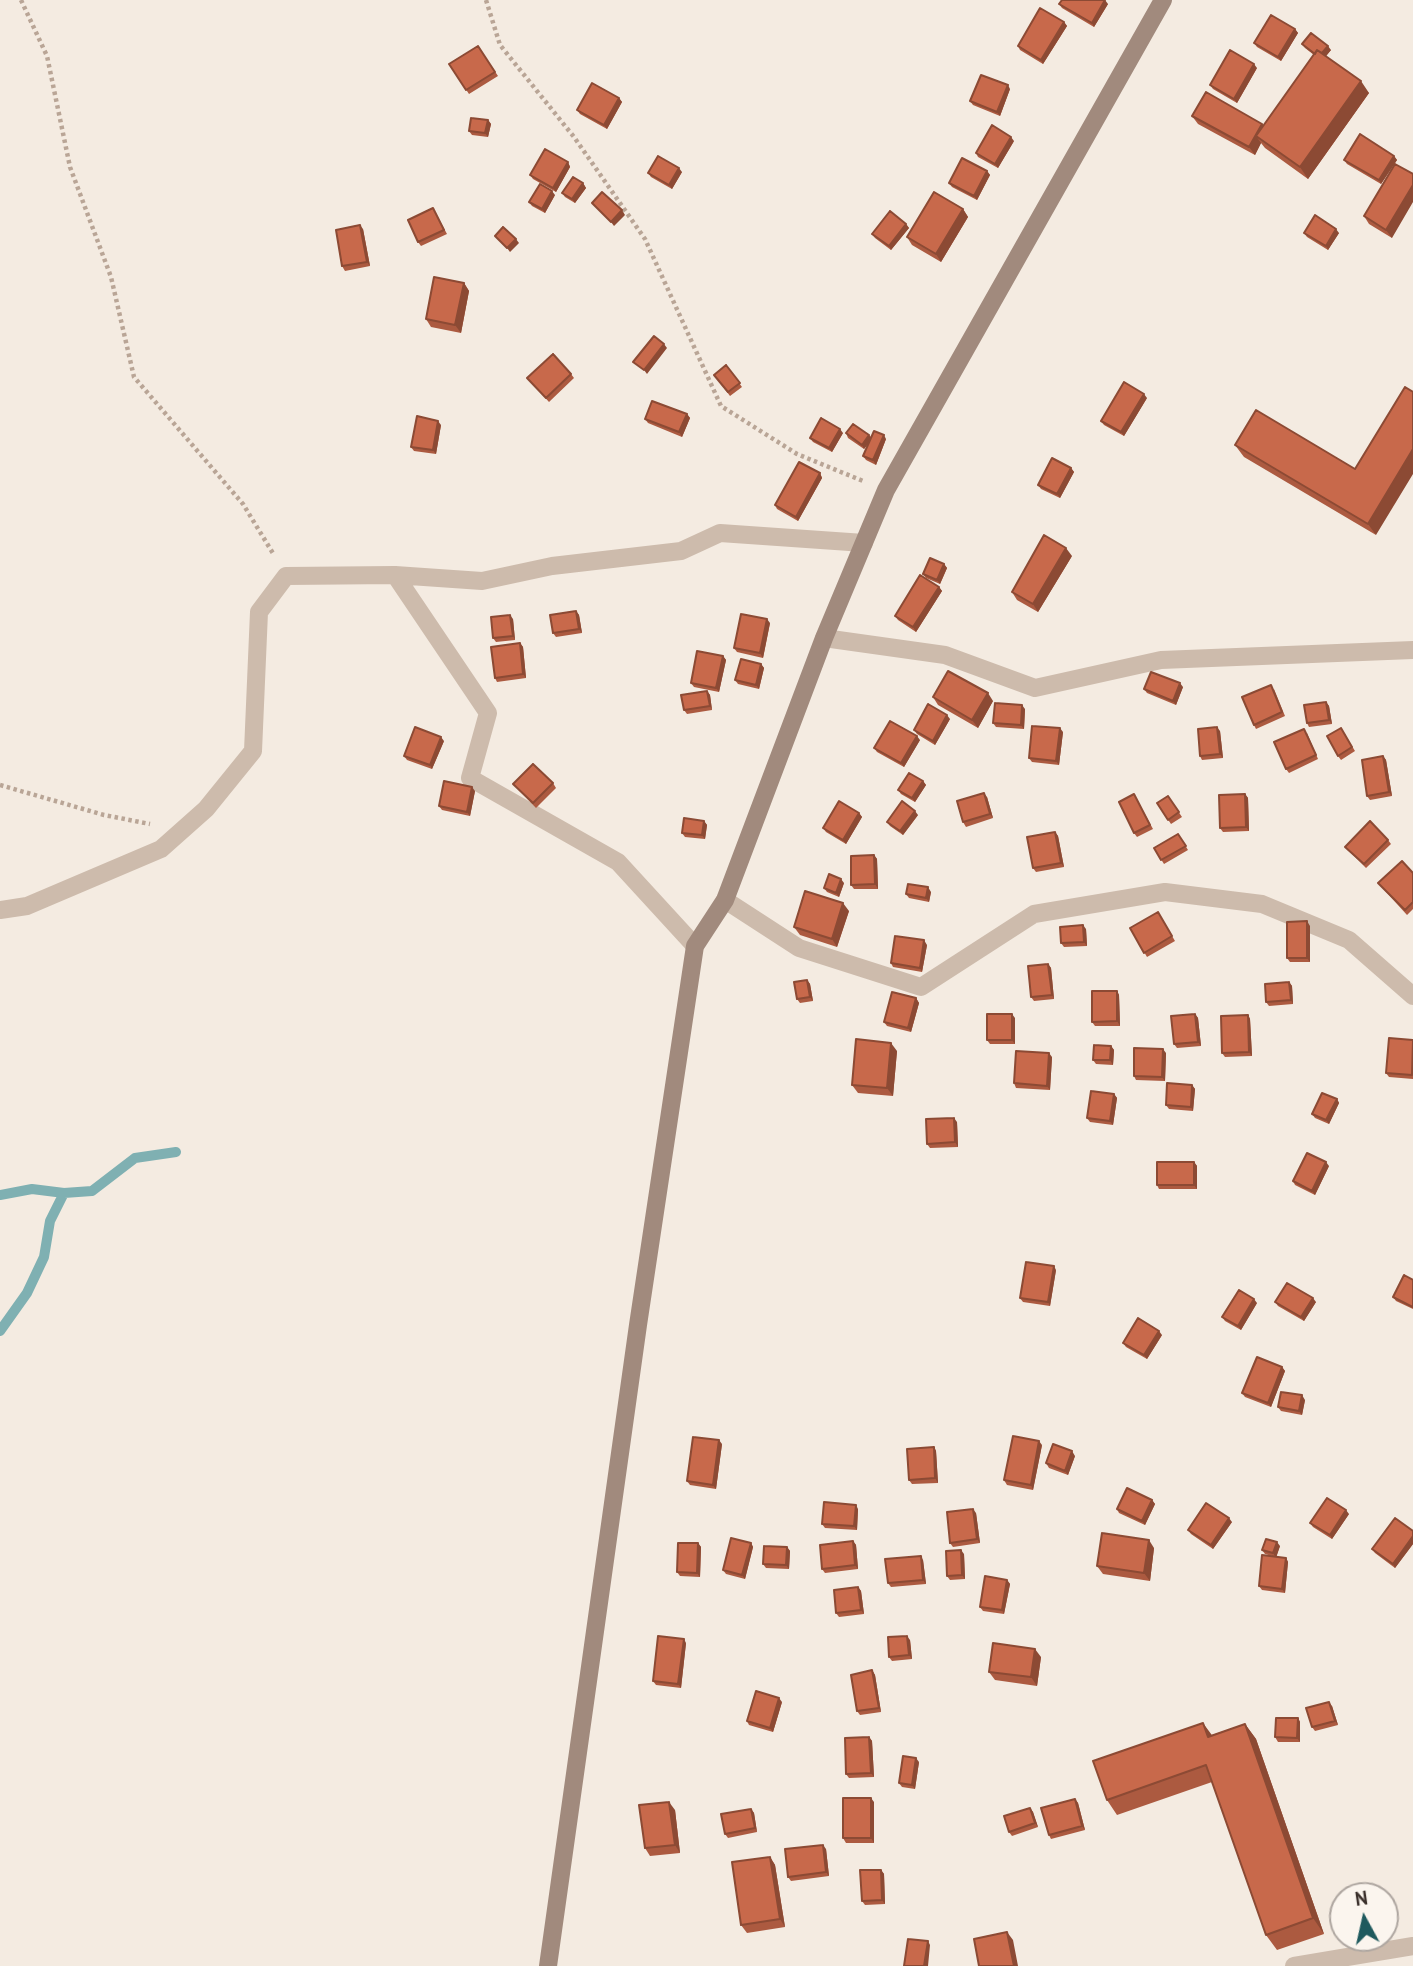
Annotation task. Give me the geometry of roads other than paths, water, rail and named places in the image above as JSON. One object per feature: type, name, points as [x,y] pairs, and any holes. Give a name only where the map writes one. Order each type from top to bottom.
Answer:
[{"type":"main road","points":[[548,1966],[638,1325],[695,946],[725,900],[824,638],[886,490],[1163,0]]},
{"type":"street","points":[[0,910],[27,905],[161,849],[206,809],[253,751],[259,612],[286,576],[395,575],[482,581],[552,566],[681,551],[720,533],[864,544]]},
{"type":"street","points":[[395,575],[488,713],[470,778],[618,862],[695,946]]},
{"type":"street","points":[[824,638],[945,654],[1035,688],[1161,660],[1413,650]]},
{"type":"street","points":[[725,900],[799,948],[921,987],[1034,914],[1166,892],[1262,904],[1349,940],[1413,996]]},
{"type":"street","points":[[1294,1966],[1413,1946]]},
{"type":"waterway","points":[[0,1331],[27,1293],[44,1257],[50,1221],[64,1193],[92,1191],[135,1158],[176,1152]]},
{"type":"waterway","points":[[0,1195],[32,1189],[64,1193]]}]
